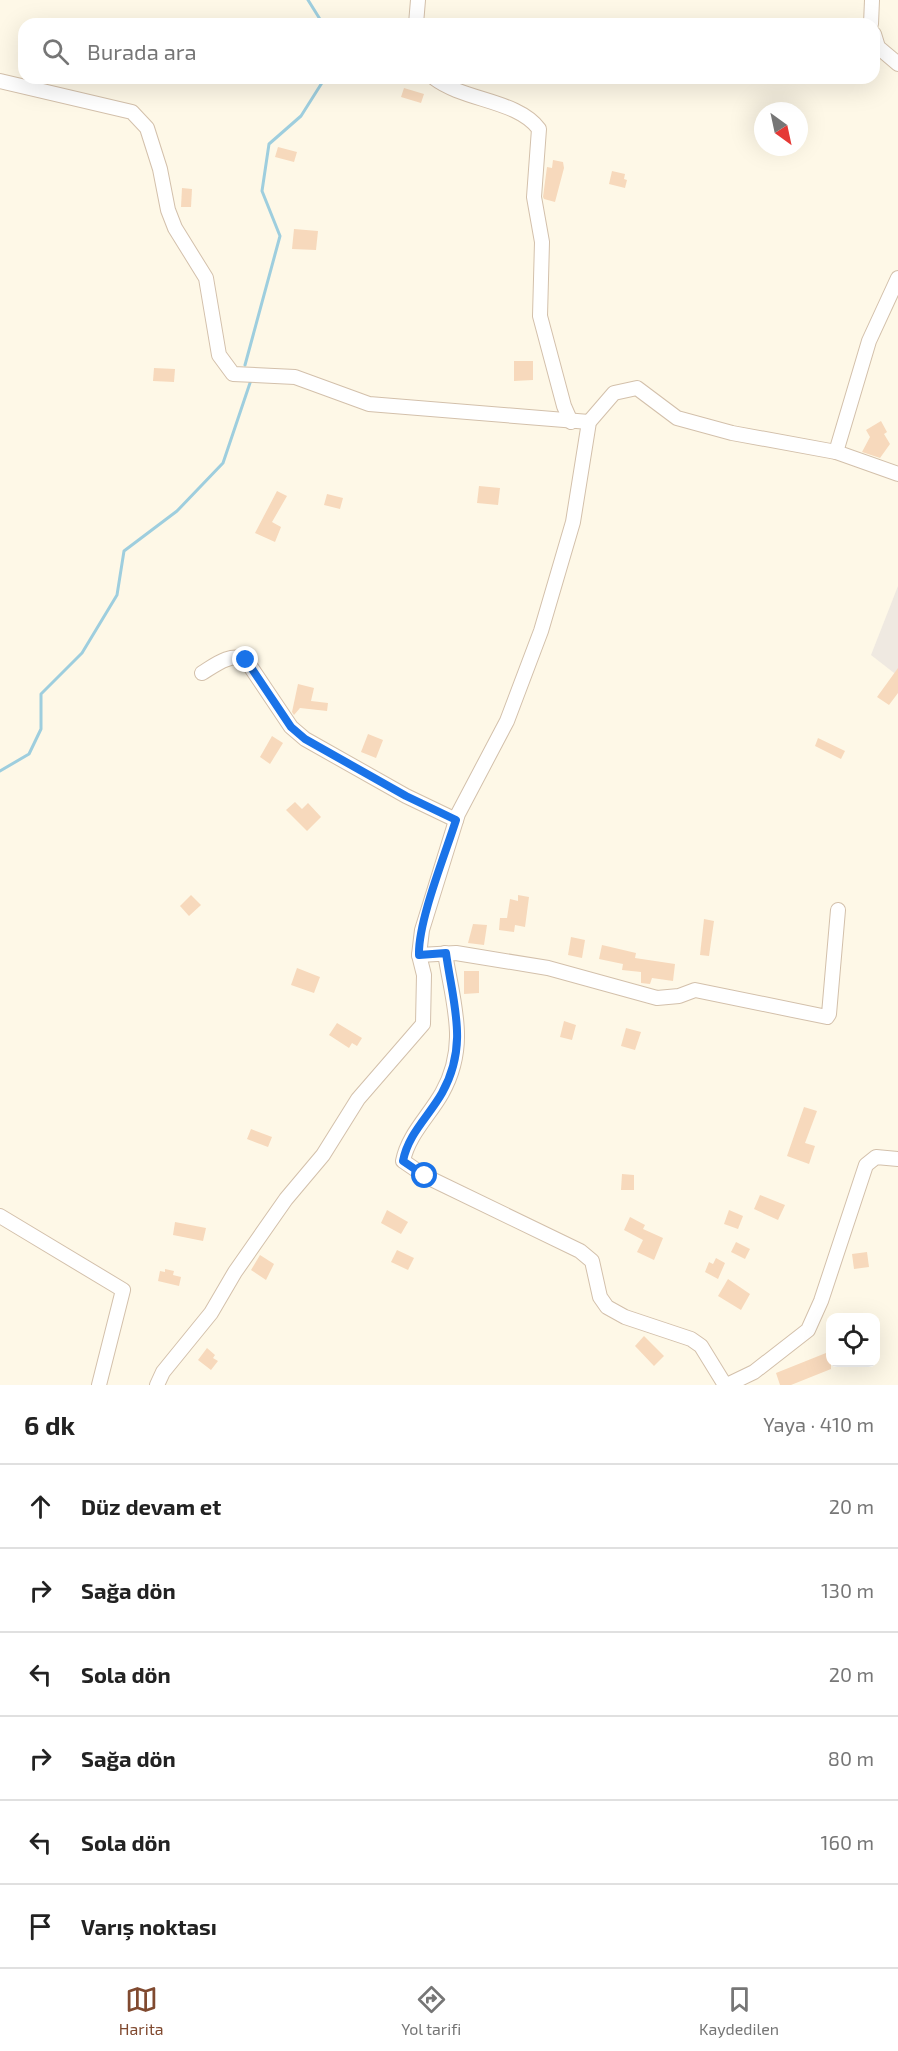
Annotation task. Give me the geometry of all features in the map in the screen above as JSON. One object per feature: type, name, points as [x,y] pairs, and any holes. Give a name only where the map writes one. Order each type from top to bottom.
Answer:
[{"type":"street","points":[[416,18],[418,0]]},
{"type":"street","points":[[871,18],[872,0]]},
{"type":"street","points":[[880,48],[898,64]]},
{"type":"street","points":[[0,81],[132,112],[140,118],[147,128],[175,228],[206,278],[219,355],[233,374],[295,377],[369,404],[589,422]]},
{"type":"street","points":[[445,84],[466,95],[521,113],[532,119],[539,129],[534,198],[542,242],[540,316],[564,406],[571,422]]},
{"type":"street","points":[[836,452],[869,341],[898,278]]},
{"type":"street","points":[[157,1385],[163,1372],[211,1313],[234,1272],[286,1199],[323,1155],[358,1100],[423,1024],[424,975],[419,955],[422,930],[456,820],[507,721],[542,631],[573,522],[589,422],[614,393],[637,388],[677,418],[732,433],[836,452],[898,474]]},
{"type":"street","points":[[202,673],[224,660],[238,657],[246,660],[291,727],[305,739],[406,796],[456,820]]},
{"type":"street","points":[[419,955],[446,953],[548,968],[657,998],[679,996],[695,990],[827,1017],[838,910]]},
{"type":"street","points":[[446,953],[458,1026],[458,1056],[442,1093],[405,1149],[403,1161],[425,1176],[580,1251],[591,1261],[600,1297],[607,1307],[625,1317],[691,1339],[701,1346],[726,1385],[754,1372],[808,1330],[821,1301],[866,1165],[876,1157],[898,1159]]},
{"type":"street","points":[[0,1215],[123,1290],[99,1385]]},
{"type":"shaded area","points":[[898,586],[898,676],[871,655]]},
{"type":"building","points":[[404,88],[424,94],[421,103],[401,97]]},
{"type":"building","points":[[278,147],[297,152],[294,162],[275,157]]},
{"type":"building","points":[[553,160],[563,162],[564,168],[555,202],[543,197],[547,167],[552,168]]},
{"type":"building","points":[[612,171],[625,174],[624,179],[627,180],[625,188],[609,184]]},
{"type":"building","points":[[182,188],[192,189],[191,207],[181,207]]},
{"type":"building","points":[[294,229],[318,231],[316,250],[292,249]]},
{"type":"building","points":[[514,361],[533,361],[533,380],[514,381]]},
{"type":"building","points":[[154,368],[175,369],[174,382],[153,381]]},
{"type":"building","points":[[881,421],[887,432],[884,434],[890,444],[880,458],[862,452],[870,437],[866,430]]},
{"type":"building","points":[[479,486],[500,488],[498,505],[477,503]]},
{"type":"building","points":[[277,491],[287,496],[272,522],[281,527],[275,542],[255,533]]},
{"type":"building","points":[[327,494],[343,498],[340,509],[324,505]]},
{"type":"building","points":[[898,668],[898,693],[889,705],[877,697]]},
{"type":"building","points":[[298,684],[314,688],[311,701],[328,703],[327,711],[300,708],[294,715],[292,712]]},
{"type":"building","points":[[368,734],[383,740],[376,758],[361,752]]},
{"type":"building","points":[[272,736],[283,743],[270,764],[260,757]]},
{"type":"building","points":[[818,738],[845,751],[841,759],[815,746]]},
{"type":"building","points":[[295,802],[302,809],[308,803],[321,817],[307,831],[286,810]]},
{"type":"building","points":[[191,895],[201,905],[189,916],[180,906]]},
{"type":"building","points":[[518,895],[529,897],[525,927],[515,925],[514,932],[499,930],[500,918],[507,918],[510,899],[518,901]]},
{"type":"building","points":[[704,919],[714,921],[709,956],[700,955]]},
{"type":"building","points":[[473,924],[487,925],[484,945],[468,943]]},
{"type":"building","points":[[571,937],[585,940],[582,958],[568,955]]},
{"type":"building","points":[[602,945],[636,953],[635,958],[675,964],[673,981],[652,978],[650,984],[641,983],[641,972],[622,970],[623,964],[599,959]]},
{"type":"building","points":[[297,968],[320,977],[314,993],[291,985]]},
{"type":"building","points":[[464,971],[479,971],[479,993],[464,994]]},
{"type":"building","points":[[564,1021],[576,1025],[572,1040],[560,1037]]},
{"type":"building","points":[[337,1023],[362,1038],[357,1046],[352,1043],[349,1048],[329,1035]]},
{"type":"building","points":[[626,1028],[641,1032],[635,1050],[621,1046]]},
{"type":"building","points":[[804,1107],[817,1111],[805,1143],[815,1146],[809,1164],[787,1156]]},
{"type":"building","points":[[251,1129],[272,1137],[268,1147],[247,1139]]},
{"type":"building","points":[[622,1174],[634,1175],[634,1190],[621,1190]]},
{"type":"building","points":[[760,1195],[785,1205],[778,1220],[754,1209]]},
{"type":"building","points":[[387,1210],[408,1222],[401,1234],[381,1223]]},
{"type":"building","points":[[729,1210],[743,1216],[738,1229],[724,1224]]},
{"type":"building","points":[[630,1217],[645,1225],[643,1229],[663,1238],[654,1260],[637,1252],[643,1240],[624,1230]]},
{"type":"building","points":[[175,1222],[206,1228],[203,1241],[173,1235]]},
{"type":"building","points":[[736,1242],[750,1249],[745,1259],[731,1252]]},
{"type":"building","points":[[397,1250],[414,1258],[408,1270],[391,1262]]},
{"type":"building","points":[[867,1252],[869,1267],[854,1269],[852,1254]]},
{"type":"building","points":[[260,1255],[274,1264],[266,1280],[251,1270]]},
{"type":"building","points":[[716,1258],[725,1263],[718,1279],[705,1272],[709,1262],[713,1264]]},
{"type":"building","points":[[165,1269],[174,1271],[173,1275],[181,1277],[179,1286],[158,1281],[160,1271],[165,1272]]},
{"type":"building","points":[[728,1279],[750,1294],[741,1310],[718,1296]]},
{"type":"building","points":[[644,1336],[664,1356],[654,1366],[635,1346]]},
{"type":"building","points":[[207,1348],[215,1355],[213,1358],[218,1361],[211,1370],[198,1360]]},
{"type":"building","points":[[826,1353],[826,1367],[831,1367],[831,1369],[791,1385],[780,1385],[776,1373]]},
{"type":"waterway","points":[[308,0],[319,18]]},
{"type":"waterway","points":[[245,365],[280,236],[262,191],[269,144],[301,116],[321,84]]},
{"type":"waterway","points":[[0,771],[29,754],[41,729],[41,694],[82,653],[117,595],[124,551],[177,511],[223,463],[251,380]]},
{"type":"route","points":[[246,660],[291,727],[305,739],[406,796],[456,820],[422,930],[419,949],[419,955],[446,953],[458,1026],[458,1056],[442,1093],[405,1149],[403,1161],[425,1176]]}]
